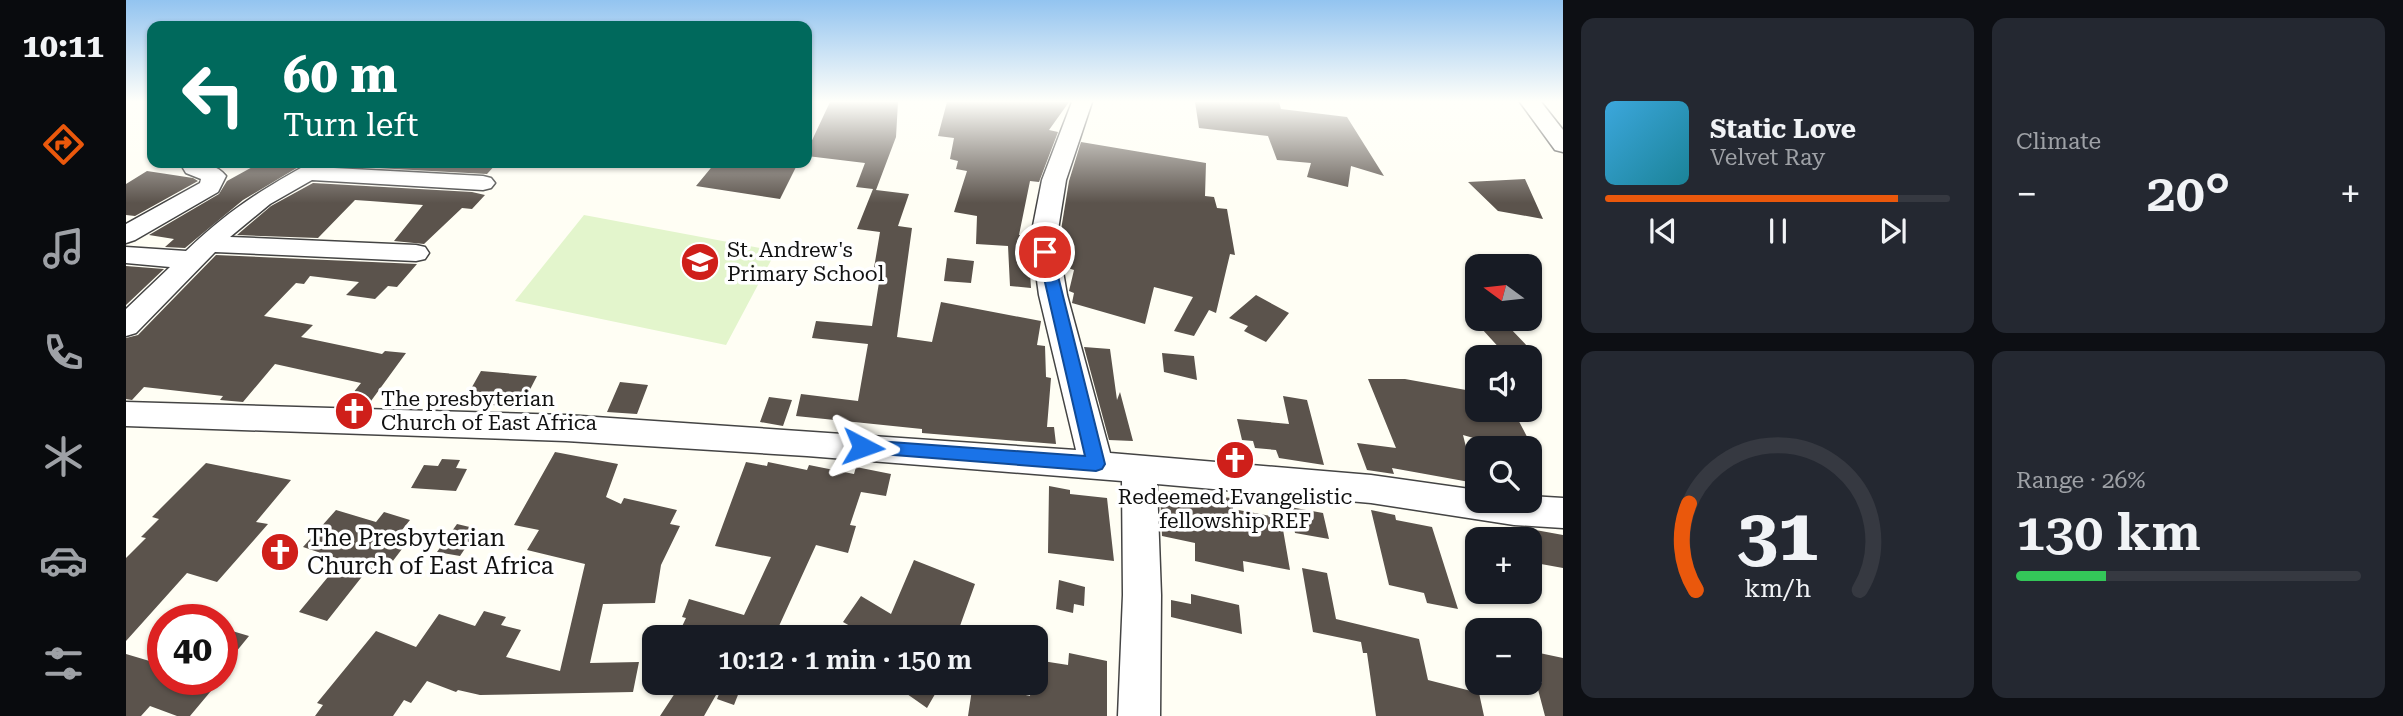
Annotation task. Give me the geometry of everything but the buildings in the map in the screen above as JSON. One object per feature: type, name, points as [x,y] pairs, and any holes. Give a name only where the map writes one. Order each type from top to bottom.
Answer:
[{"type":"street","points":[[1070,135],[1054,180],[1044,236],[1053,295],[1096,464]]},
{"type":"street","points":[[126,235],[211,187],[214,176],[194,168]]},
{"type":"street","points":[[126,326],[246,209],[317,168],[483,183]]},
{"type":"street","points":[[126,256],[200,252],[416,253]]},
{"type":"street","points":[[126,414],[566,428],[1096,464],[1371,489],[1514,510],[1563,513]]},
{"type":"street","points":[[1139,468],[1142,595],[1139,716]]},
{"type":"green space","points":[[584,215],[776,251],[726,345],[515,301]]},
{"type":"place","name":"St. Andrew's Primary School","points":[[700,262]]},
{"type":"place","name":"The presbyterian Church of East Africa","points":[[354,411]]},
{"type":"place","name":"Redeemed Evangelistic fellowship REF","points":[[1235,460]]},
{"type":"place","name":"The Presbyterian Church of East Africa","points":[[280,552]]},
{"type":"route","points":[[863,447],[1096,464],[1053,295],[1045,252]]}]
